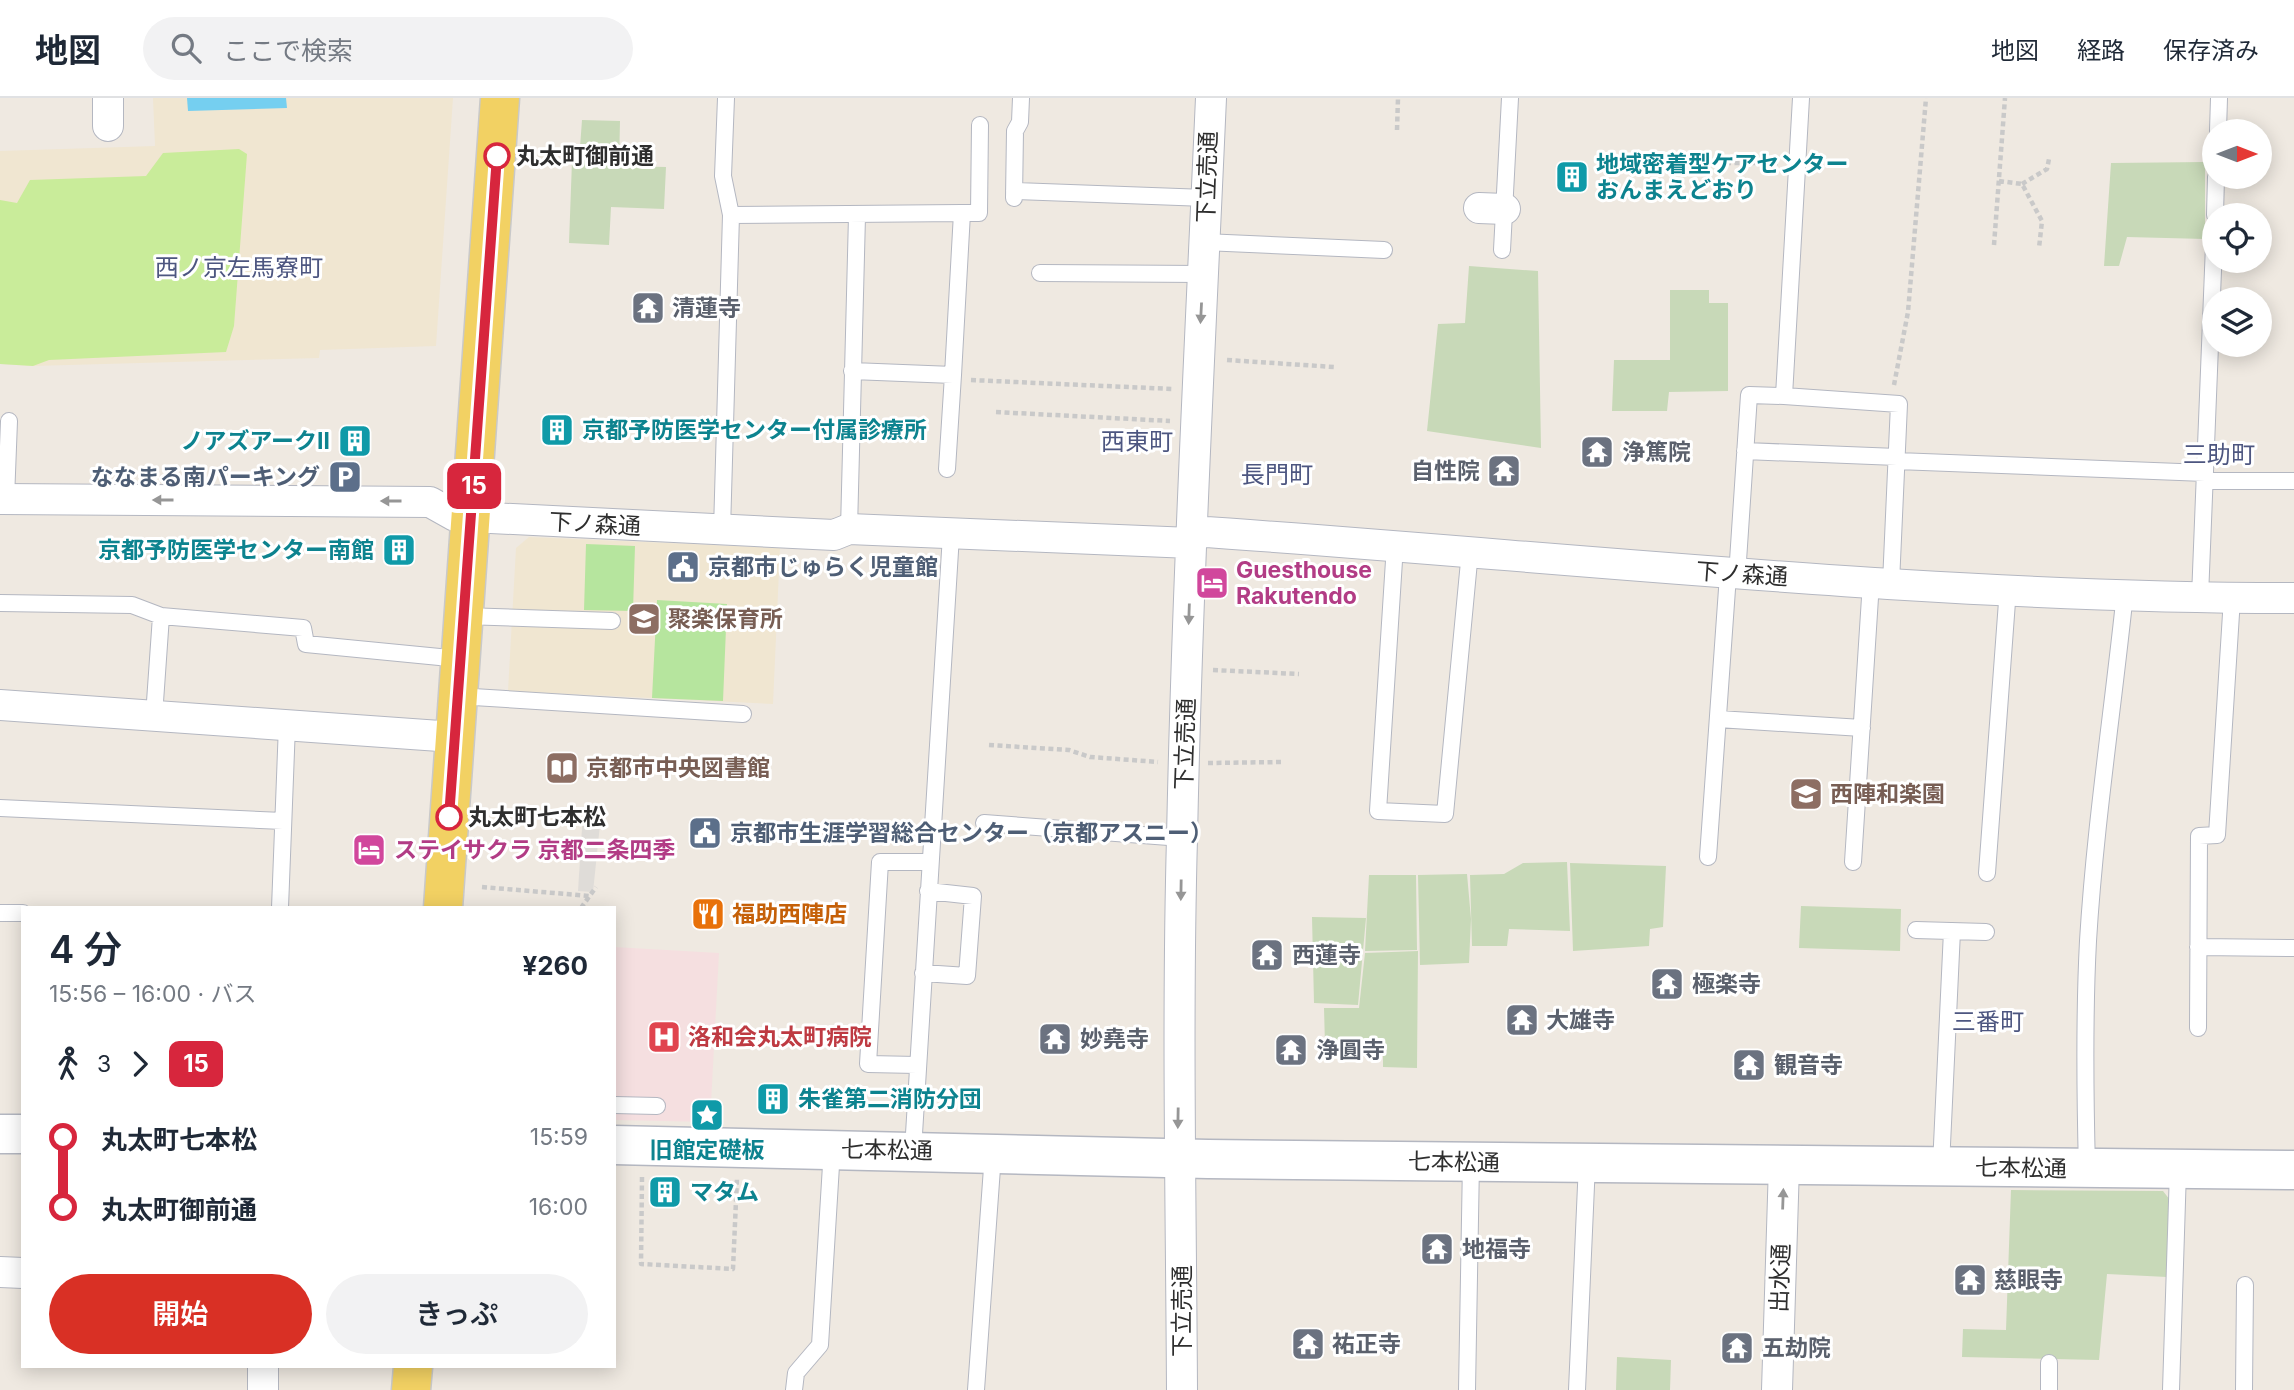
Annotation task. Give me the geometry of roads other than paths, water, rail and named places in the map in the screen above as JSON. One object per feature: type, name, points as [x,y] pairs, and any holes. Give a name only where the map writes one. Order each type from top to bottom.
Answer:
[{"type":"main road","points":[[443,906],[463,616],[463,517],[500,98]]},
{"type":"main road","points":[[411,1390],[413,1368]]},
{"type":"street","name":"下立売通","points":[[1182,1390],[1179,1157],[1182,838],[1198,359],[1211,98]]},
{"type":"street","name":"下ノ森通","points":[[3,499],[430,502],[463,517],[834,535],[849,529],[951,535],[1192,537],[1395,545],[1732,575],[2200,597],[2294,598]]},
{"type":"street","points":[[0,705],[454,737]]},
{"type":"street","points":[[0,1134],[21,1134]]},
{"type":"street","name":"七本松通","points":[[616,1145],[1471,1162],[2294,1170]]},
{"type":"street","name":"出水通","points":[[1777,1390],[1784,1165]]},
{"type":"street","points":[[0,1272],[21,1273]]},
{"type":"street","points":[[263,1368],[263,1390]]},
{"type":"lane","points":[[722,530],[731,215],[723,176],[726,98]]},
{"type":"lane","points":[[1021,98],[1020,122],[1015,131],[1014,196],[1206,198]]},
{"type":"lane","points":[[1502,250],[1492,208],[1510,98]]},
{"type":"lane","points":[[1784,396],[1801,98]]},
{"type":"lane","points":[[2218,119],[2219,98]]},
{"type":"lane","points":[[731,215],[979,213],[980,125]]},
{"type":"lane","points":[[947,469],[962,213]]},
{"type":"lane","points":[[849,529],[857,216]]},
{"type":"lane","points":[[1205,242],[1384,250]]},
{"type":"lane","points":[[1040,273],[1203,274]]},
{"type":"lane","points":[[2200,597],[2213,273]]},
{"type":"lane","points":[[852,371],[953,377]]},
{"type":"lane","points":[[1708,857],[1718,719],[1749,395],[1784,396],[1899,404],[1897,459],[1862,728],[1853,862]]},
{"type":"lane","points":[[3,499],[9,421]]},
{"type":"lane","points":[[1745,451],[2294,481]]},
{"type":"lane","points":[[913,1150],[951,535]]},
{"type":"lane","points":[[1395,545],[1378,811],[1445,814],[1470,551]]},
{"type":"lane","points":[[1987,873],[2008,588]]},
{"type":"lane","points":[[2087,1169],[2085,1087],[2088,943],[2097,829],[2125,593]]},
{"type":"lane","points":[[2198,1028],[2199,836],[2217,835],[2232,598]]},
{"type":"lane","points":[[0,603],[132,606],[161,616],[303,628],[306,645],[458,678],[743,715]]},
{"type":"lane","points":[[154,716],[161,616]]},
{"type":"lane","points":[[463,616],[612,621]]},
{"type":"lane","points":[[1718,719],[1862,728]]},
{"type":"lane","points":[[280,906],[287,726]]},
{"type":"lane","points":[[0,808],[283,821]]},
{"type":"lane","points":[[984,823],[1182,838]]},
{"type":"lane","points":[[917,1065],[868,1064],[880,862],[930,862]]},
{"type":"lane","points":[[923,973],[967,976],[973,896],[928,891]]},
{"type":"lane","points":[[0,913],[21,913]]},
{"type":"lane","points":[[1916,930],[1986,932]]},
{"type":"lane","points":[[1941,1167],[1952,931]]},
{"type":"lane","points":[[2198,947],[2294,948]]},
{"type":"lane","points":[[616,1105],[657,1105]]},
{"type":"lane","points":[[794,1390],[796,1373],[820,1345],[832,1149]]},
{"type":"lane","points":[[976,1390],[993,1152]]},
{"type":"lane","points":[[1467,1390],[1471,1162]]},
{"type":"lane","points":[[1577,1390],[1587,1163]]},
{"type":"lane","points":[[2171,1390],[2178,1170]]},
{"type":"lane","points":[[2244,1390],[2245,1285]]},
{"type":"lane","points":[[2049,1363],[2049,1390]]},
{"type":"water","points":[[187,98],[286,98],[287,108],[188,111]]},
{"type":"place","name":"丸太町御前通","points":[[497,156]]},
{"type":"place","name":"地域密着型ケアセンター おんまえどおり","points":[[1572,177]]},
{"type":"place","name":"清蓮寺","points":[[648,308]]},
{"type":"place","name":"京都予防医学センター付属診療所","points":[[557,430]]},
{"type":"place","name":"ノアズアークⅡ","points":[[355,441]]},
{"type":"place","name":"浄篤院","points":[[1597,452]]},
{"type":"place","name":"自性院","points":[[1504,471]]},
{"type":"place","name":"ななまる南パーキング","points":[[345,477]]},
{"type":"place","name":"京都予防医学センター南館","points":[[399,550]]},
{"type":"place","name":"京都市じゅらく児童館","points":[[683,567]]},
{"type":"place","name":"Guesthouse Rakutendo","points":[[1212,583]]},
{"type":"place","name":"聚楽保育所","points":[[644,619]]},
{"type":"place","name":"京都市中央図書館","points":[[562,768]]},
{"type":"place","name":"西陣和楽園","points":[[1806,794]]},
{"type":"place","name":"丸太町七本松","points":[[449,817]]},
{"type":"place","name":"京都市生涯学習総合センター（京都アスニー）","points":[[705,833]]},
{"type":"place","name":"ステイサクラ 京都二条四季","points":[[369,850]]},
{"type":"place","name":"福助西陣店","points":[[708,914]]},
{"type":"place","name":"西蓮寺","points":[[1267,955]]},
{"type":"place","name":"極楽寺","points":[[1667,984]]},
{"type":"place","name":"大雄寺","points":[[1522,1020]]},
{"type":"place","name":"洛和会丸太町病院","points":[[664,1037]]},
{"type":"place","name":"妙堯寺","points":[[1055,1039]]},
{"type":"place","name":"浄圓寺","points":[[1291,1050]]},
{"type":"place","name":"観音寺","points":[[1749,1065]]},
{"type":"place","name":"朱雀第二消防分団","points":[[773,1099]]},
{"type":"place","name":"旧館定礎板","points":[[707,1115]]},
{"type":"place","name":"マタム","points":[[665,1192]]},
{"type":"place","name":"地福寺","points":[[1437,1249]]},
{"type":"place","name":"慈眼寺","points":[[1970,1280]]},
{"type":"place","name":"祐正寺","points":[[1308,1344]]},
{"type":"place","name":"五劫院","points":[[1737,1348]]},
{"type":"district","name":"西ノ京左馬寮町","points":[[239,267]]},
{"type":"district","name":"西東町","points":[[1137,441]]},
{"type":"district","name":"三助町","points":[[2219,454]]},
{"type":"district","name":"長門町","points":[[1277,474]]},
{"type":"district","name":"三番町","points":[[1988,1021]]}]
